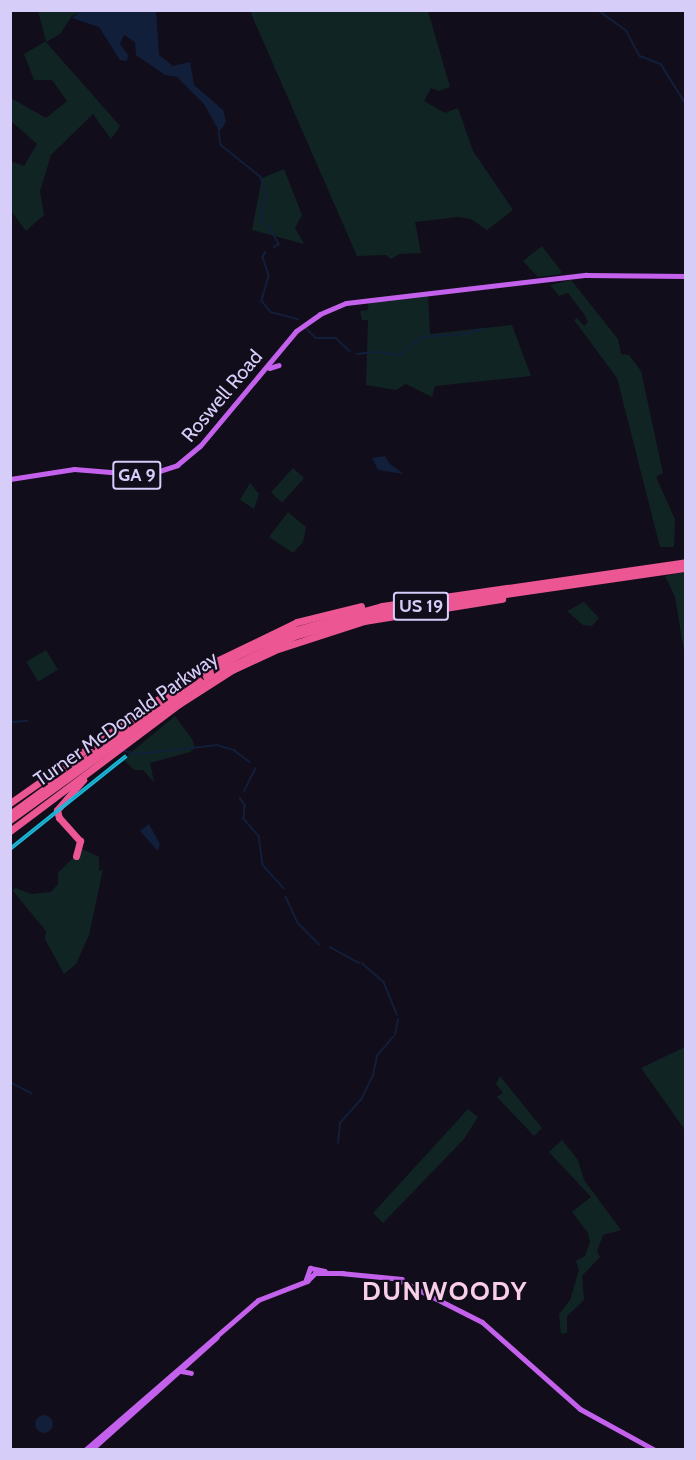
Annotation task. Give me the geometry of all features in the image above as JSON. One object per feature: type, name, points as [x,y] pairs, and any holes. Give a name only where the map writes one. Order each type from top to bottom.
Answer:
[{"type":"highway","name":"Turner McDonald Parkway","points":[[10,814],[181,689],[236,656],[336,616],[438,598],[686,562]]},
{"type":"highway","name":"Turner McDonald Parkway","points":[[10,820],[201,682],[267,647],[362,616],[686,568]]},
{"type":"highway","points":[[10,831],[152,723],[223,675],[297,641],[364,621],[497,600],[521,592]]},
{"type":"highway","points":[[10,802],[154,701],[235,650],[297,622],[383,601],[438,598]]},
{"type":"highway","points":[[10,802],[154,701]]},
{"type":"highway","points":[[50,809],[152,723]]},
{"type":"highway","points":[[79,848],[59,818],[57,810],[84,778]]},
{"type":"main road","name":"Roswell Road","points":[[10,479],[74,470],[157,473],[181,463],[204,443],[212,441],[209,436],[278,352],[306,323],[333,308],[443,291],[597,274],[657,277],[686,274]]},
{"type":"main road","points":[[262,371],[281,367],[278,352]]},
{"type":"main road","points":[[302,1281],[310,1268],[343,1274]]},
{"type":"main road","points":[[85,1449],[234,1319],[264,1296],[316,1273],[399,1280],[436,1297],[499,1334],[580,1408],[655,1449]]},
{"type":"main road","points":[[91,1449],[194,1359],[234,1319]]},
{"type":"main road","points":[[179,1371],[192,1371],[194,1359]]},
{"type":"main road","points":[[123,1408],[131,1409]]},
{"type":"green space","points":[[38,11],[82,11],[72,16],[60,34],[46,42],[120,126],[111,139],[93,114],[51,155],[40,191],[44,215],[26,231],[11,211],[10,161],[24,166],[37,144],[11,121],[11,98],[46,118],[67,101],[52,80],[34,80],[24,54],[46,41]]},
{"type":"green space","points":[[250,11],[428,11],[450,87],[439,91],[431,88],[424,101],[445,113],[458,108],[473,151],[513,210],[487,230],[471,219],[458,217],[415,222],[421,253],[399,254],[391,259],[386,255],[357,256]]},
{"type":"green space","points":[[284,169],[302,215],[295,228],[304,244],[252,230],[262,178]]},
{"type":"green space","points":[[542,246],[561,274],[538,277],[523,261]]},
{"type":"green space","points":[[571,280],[618,339],[621,354],[629,355],[641,371],[663,473],[656,477],[675,519],[674,547],[660,547],[617,378],[574,320],[577,318],[584,326],[588,322],[584,314],[568,293],[559,296],[550,285]]},
{"type":"green space","points":[[428,293],[430,334],[512,325],[531,376],[435,386],[432,397],[406,384],[396,390],[366,385],[368,320],[362,320],[360,311],[368,310],[369,298]]},
{"type":"green space","points":[[293,468],[304,478],[282,503],[271,493]]},
{"type":"green space","points":[[250,483],[259,494],[254,509],[240,500]]},
{"type":"green space","points":[[288,512],[306,527],[303,542],[293,553],[269,537]]},
{"type":"green space","points":[[686,572],[685,657],[675,597],[665,576]]},
{"type":"green space","points":[[584,602],[599,618],[592,626],[583,625],[567,611]]},
{"type":"green space","points":[[46,650],[58,670],[38,682],[26,662]]},
{"type":"green space","points":[[175,716],[192,739],[195,748],[190,752],[150,763],[154,782],[143,770],[134,770],[125,761],[112,768]]},
{"type":"green space","points":[[82,849],[99,857],[99,871],[103,869],[89,935],[76,964],[64,974],[45,939],[46,931],[12,890],[16,888],[31,894],[51,892],[58,884],[58,873]]},
{"type":"green space","points":[[685,1047],[685,1130],[641,1068]]},
{"type":"green space","points":[[500,1076],[542,1128],[534,1136],[497,1097],[503,1093],[496,1084]]},
{"type":"green space","points":[[468,1109],[478,1117],[464,1139],[383,1223],[373,1213]]},
{"type":"green space","points":[[562,1140],[578,1160],[584,1180],[621,1230],[603,1235],[597,1251],[600,1257],[582,1276],[584,1300],[567,1316],[567,1333],[561,1334],[559,1314],[570,1300],[579,1270],[576,1261],[585,1256],[590,1242],[588,1233],[572,1212],[591,1197],[549,1152]]},
{"type":"water","points":[[82,10],[156,11],[159,55],[173,66],[190,62],[194,85],[223,110],[226,121],[223,127],[219,131],[204,104],[177,77],[165,75],[136,55],[135,42],[124,35],[120,44],[128,55],[127,61],[120,60],[99,27],[72,18]]},
{"type":"water","points":[[385,456],[390,464],[404,474],[378,470],[372,458]]},
{"type":"water","points":[[149,824],[160,844],[158,851],[140,831]]},
{"type":"water","points":[[40,1415],[48,1415],[53,1420],[51,1431],[40,1433],[35,1428],[35,1420]]},
{"type":"waterway","points":[[598,10],[626,30],[640,56],[661,64],[686,104]]},
{"type":"waterway","points":[[219,131],[221,145],[261,177],[267,199],[261,209],[264,225]]},
{"type":"waterway","points":[[269,226],[279,244],[274,248]]},
{"type":"waterway","points":[[266,252],[263,257],[269,276],[262,301],[271,312],[298,319]]},
{"type":"waterway","points":[[306,328],[316,338],[336,338],[350,351]]},
{"type":"waterway","points":[[464,334],[481,329]]},
{"type":"waterway","points":[[412,345],[422,337],[462,334]]},
{"type":"waterway","points":[[379,352],[400,355],[410,347]]},
{"type":"waterway","points":[[357,354],[377,352]]},
{"type":"waterway","points":[[10,722],[27,721]]},
{"type":"waterway","points":[[124,751],[137,754],[217,745],[234,750],[250,762]]},
{"type":"waterway","points":[[244,791],[255,769]]},
{"type":"waterway","points":[[240,798],[245,805],[244,819],[259,836],[263,865],[284,888]]},
{"type":"waterway","points":[[286,897],[298,923],[319,944]]},
{"type":"waterway","points":[[330,947],[359,963]]},
{"type":"waterway","points":[[362,963],[384,982],[397,1015]]},
{"type":"waterway","points":[[395,1035],[398,1019]]},
{"type":"waterway","points":[[338,1143],[340,1123],[361,1100],[373,1075],[377,1056],[393,1037]]},
{"type":"waterway","points":[[10,1082],[31,1093]]},
{"type":"railway","points":[[10,849],[126,756]]},
{"type":"district","name":"DUNWOODY","points":[[445,1292]]}]
